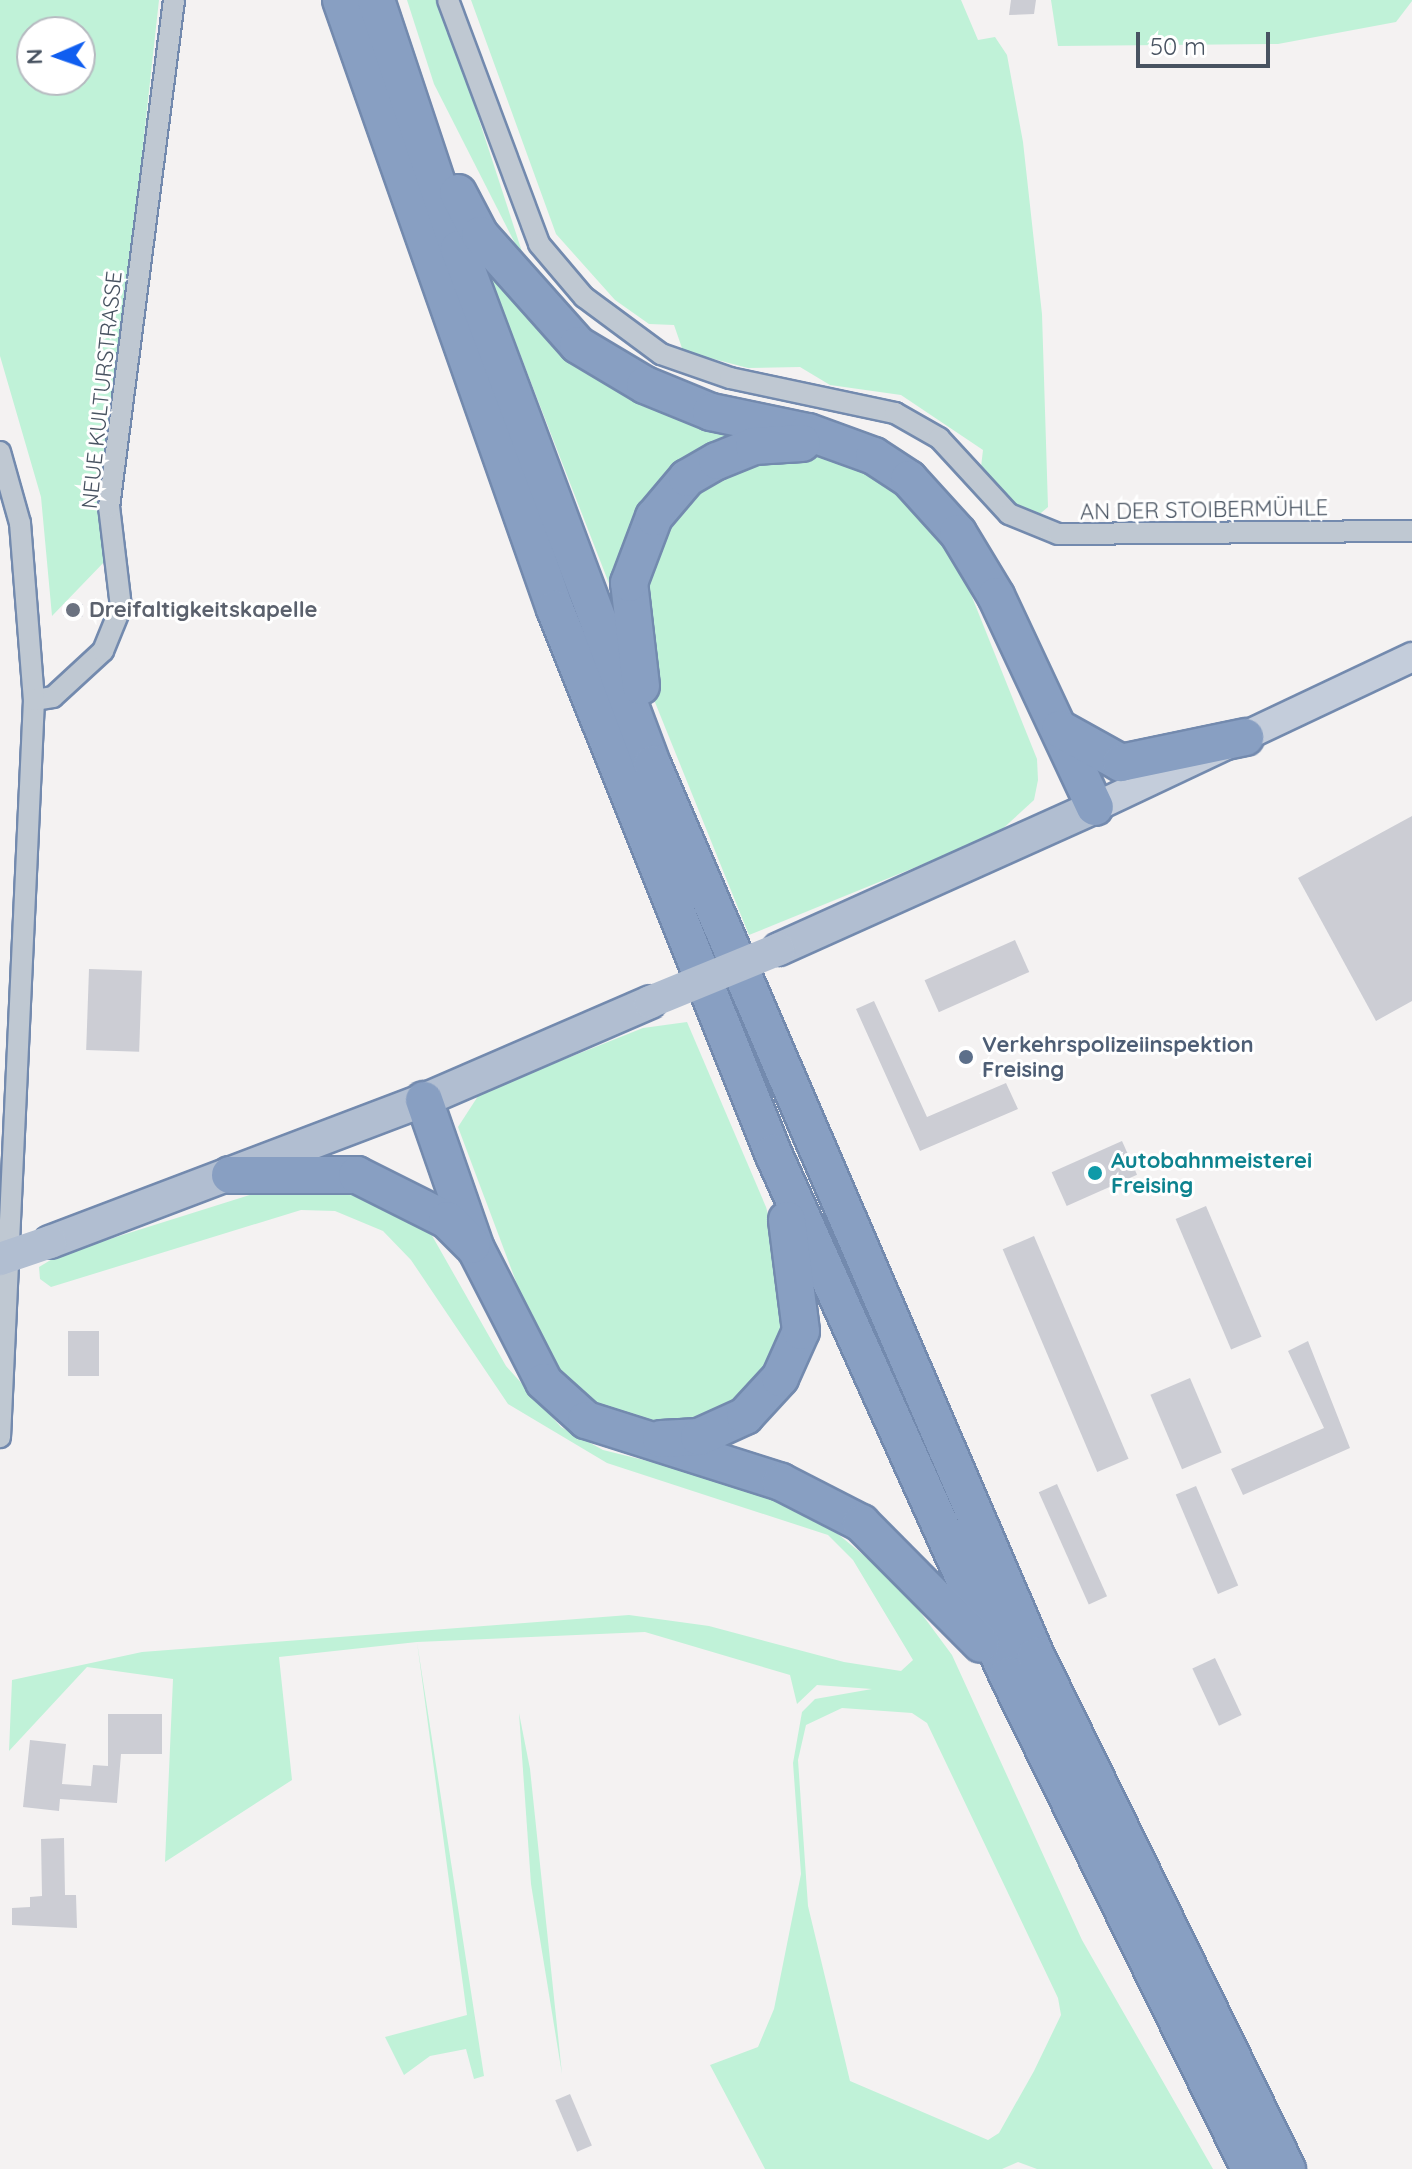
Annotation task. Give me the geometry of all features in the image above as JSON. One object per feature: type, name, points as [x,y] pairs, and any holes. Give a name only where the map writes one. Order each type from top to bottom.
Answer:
[{"type":"highway","points":[[341,0],[555,609],[773,1153],[1008,1676],[1250,2169]]},
{"type":"highway","points":[[376,0],[400,74],[652,764],[1036,1656],[1287,2169]]},
{"type":"highway","points":[[400,74],[425,101],[480,235],[578,345],[645,385],[711,412],[832,442],[874,456],[909,479],[958,533],[1060,729],[1095,807]]},
{"type":"highway","points":[[652,764],[652,724],[628,609],[635,558],[654,517],[687,478],[717,461],[754,446],[832,442]]},
{"type":"highway","points":[[1060,729],[1121,763],[1245,737]]},
{"type":"highway","points":[[424,1100],[476,1249],[544,1382],[586,1420],[781,1482],[861,1523],[1008,1676]]},
{"type":"highway","points":[[642,1440],[699,1437],[745,1416],[780,1378],[801,1331],[795,1241],[774,1186],[773,1153]]},
{"type":"highway","points":[[230,1175],[328,1170],[371,1179],[447,1220],[476,1249]]},
{"type":"main road","points":[[0,1259],[424,1100],[779,949],[1095,807],[1412,657]]},
{"type":"street","name":"NEUE KULTURSTRASSE","points":[[34,700],[53,697],[103,651],[121,607],[111,490],[174,0]]},
{"type":"street","name":"AN DER STOIBERMÜHLE","points":[[448,0],[539,244],[584,297],[661,354],[730,378],[895,413],[945,444],[1009,514],[1058,534],[1412,531]]},
{"type":"street","points":[[0,452],[20,523],[34,700],[0,1437]]},
{"type":"green space","points":[[0,0],[159,0],[101,528],[107,559],[52,616],[41,497],[0,356]]},
{"type":"green space","points":[[407,0],[440,0],[527,267],[434,84]]},
{"type":"green space","points":[[471,0],[961,0],[978,40],[995,37],[1007,55],[1023,142],[1042,314],[1048,507],[1035,518],[1019,511],[981,467],[983,450],[901,395],[830,385],[800,367],[748,368],[683,351],[674,325],[649,324],[615,300],[556,234]]},
{"type":"green space","points":[[1051,0],[1412,1],[1396,22],[1278,44],[1058,46]]},
{"type":"green space","points":[[485,264],[522,304],[779,432],[647,504],[623,547],[615,599]]},
{"type":"green space","points":[[811,452],[893,483],[938,534],[964,577],[1037,759],[1038,780],[1034,800],[997,834],[749,935],[644,675],[636,583],[690,487],[718,466]]},
{"type":"green space","points":[[687,1022],[766,1207],[784,1270],[786,1316],[776,1351],[752,1388],[727,1408],[667,1428],[608,1413],[571,1387],[541,1348],[458,1127],[480,1093],[643,1028]]},
{"type":"green space","points":[[344,1186],[426,1225],[506,1366],[561,1427],[603,1450],[733,1482],[816,1516],[901,1586],[952,1655],[1082,1940],[1213,2169],[1037,2169],[1018,2162],[1002,2169],[765,2169],[710,2065],[758,2047],[774,2009],[801,1874],[793,1763],[802,1712],[815,1699],[872,1689],[817,1685],[797,1704],[790,1675],[645,1632],[417,1642],[279,1657],[292,1780],[165,1862],[173,1679],[87,1667],[9,1751],[12,1680],[142,1652],[629,1615],[709,1626],[844,1662],[901,1671],[913,1660],[853,1560],[828,1535],[607,1463],[508,1404],[411,1260],[383,1231],[335,1211],[301,1210],[51,1287],[40,1279],[39,1267],[59,1255],[272,1188]],"holes":[[[842,1708],[912,1713],[927,1723],[1058,1998],[1061,2015],[1034,2071],[999,2133],[988,2140],[850,2081],[808,1906],[798,1760],[806,1725]]]},
{"type":"green space","points":[[417,1642],[484,2076],[474,2079],[466,2049],[430,2056],[404,2075],[385,2037],[467,2015]]},
{"type":"green space","points":[[519,1713],[530,1769],[562,2074],[531,1884]]},
{"type":"building","points":[[1011,0],[1036,0],[1034,14],[1009,15]]},
{"type":"building","name":"Dreifaltigkeitskapelle","points":[[64,603],[83,604],[82,617],[63,616]]},
{"type":"building","points":[[1412,816],[1412,1001],[1376,1021],[1298,878]]},
{"type":"building","points":[[1015,940],[1029,972],[939,1012],[925,980]]},
{"type":"building","points":[[89,969],[142,971],[139,1052],[86,1050]]},
{"type":"building","points":[[874,1001],[927,1117],[1006,1083],[1018,1109],[920,1151],[856,1009]]},
{"type":"building","name":"Autobahnmeisterei Freising","points":[[1122,1141],[1137,1175],[1067,1206],[1052,1172]]},
{"type":"building","points":[[1206,1206],[1261,1337],[1231,1350],[1176,1219]]},
{"type":"building","points":[[1034,1236],[1129,1459],[1097,1472],[1003,1249]]},
{"type":"building","points":[[68,1331],[99,1331],[99,1376],[68,1376]]},
{"type":"building","points":[[1308,1341],[1350,1448],[1243,1495],[1231,1469],[1324,1428],[1288,1351]]},
{"type":"building","points":[[1190,1378],[1222,1453],[1182,1469],[1150,1395]]},
{"type":"building","points":[[1057,1484],[1107,1596],[1089,1605],[1039,1492]]},
{"type":"building","points":[[1196,1486],[1238,1585],[1218,1594],[1176,1495]]},
{"type":"building","points":[[1215,1658],[1242,1715],[1219,1726],[1192,1669]]},
{"type":"building","points":[[108,1714],[162,1714],[162,1754],[121,1754],[117,1803],[60,1799],[59,1811],[23,1807],[30,1740],[66,1744],[62,1784],[91,1786],[93,1765],[108,1766]]},
{"type":"building","points":[[64,1838],[65,1895],[76,1895],[77,1928],[12,1925],[12,1908],[30,1907],[30,1897],[42,1896],[41,1839]]},
{"type":"building","points":[[570,2094],[592,2146],[577,2152],[555,2100]]},
{"type":"place","name":"Dreifaltigkeitskapelle","points":[[73,610]]},
{"type":"place","name":"Verkehrspolizeiinspektion Freising","points":[[966,1057]]},
{"type":"place","name":"Autobahnmeisterei Freising","points":[[1095,1173]]}]
